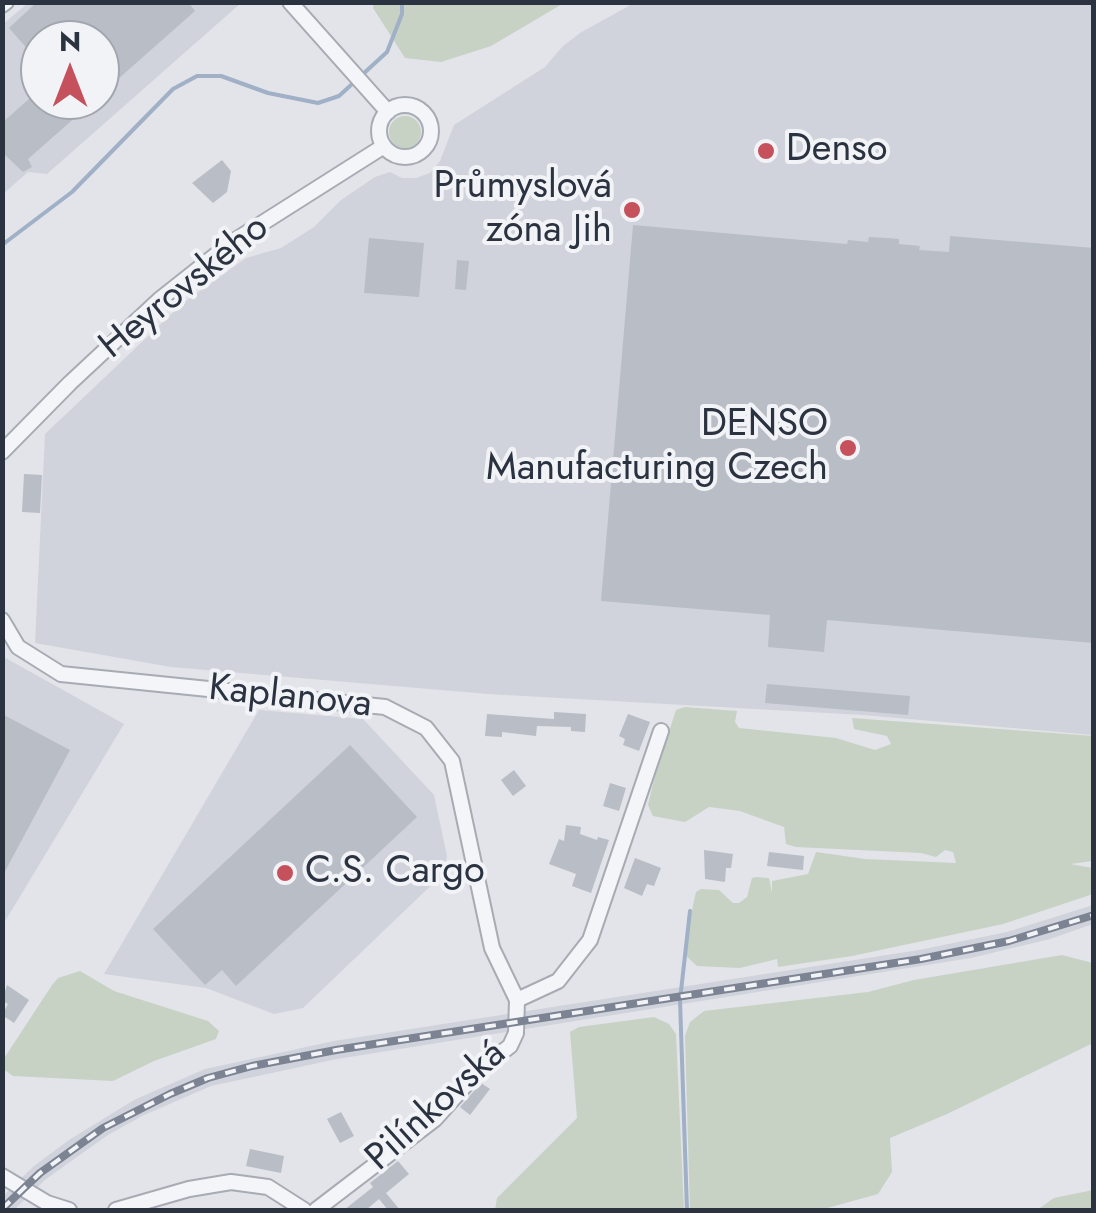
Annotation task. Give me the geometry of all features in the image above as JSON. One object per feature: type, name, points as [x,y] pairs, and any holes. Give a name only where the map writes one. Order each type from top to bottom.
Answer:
[{"type":"street","points":[[290,2],[388,112]]},
{"type":"street","points":[[402,105],[418,108],[426,116],[431,131],[426,146],[414,155],[398,155],[384,146],[379,128],[388,112],[402,105]]},
{"type":"street","name":"Heyrovského","points":[[2,452],[159,300],[231,243],[384,146]]},
{"type":"street","name":"Kaplanova","points":[[2,620],[18,647],[60,674],[385,707],[426,728],[452,761],[492,948],[517,1000]]},
{"type":"street","name":"Pilínkovská","points":[[316,1210],[434,1119],[478,1070],[510,1046],[516,1033],[517,1000],[558,981],[590,940],[661,732]]},
{"type":"street","points":[[2,1176],[69,1210]]},
{"type":"street","points":[[116,1210],[231,1182],[268,1188],[304,1210]]},
{"type":"shaded area","points":[[28,3],[241,3],[120,110],[120,20],[20,20],[20,120],[108,120],[47,174],[28,172],[3,194],[2,25]]},
{"type":"shaded area","name":"Denso","points":[[634,3],[1093,4],[1093,735],[863,715],[488,694],[171,667],[35,643],[45,434],[183,303],[246,258],[281,248],[314,227],[341,200],[375,177],[390,172],[402,178],[416,178],[430,173],[440,161],[454,125],[545,67],[580,33]]},
{"type":"shaded area","points":[[2,656],[124,724],[4,923],[2,922]]},
{"type":"shaded area","points":[[259,710],[363,719],[434,795],[447,856],[443,874],[303,1008],[274,1014],[206,988],[104,974]]},
{"type":"shaded area","points":[[1093,905],[1093,924],[971,958],[337,1059],[211,1086],[108,1135],[46,1179],[14,1210],[3,1210],[3,1196],[69,1140],[134,1100],[205,1069],[334,1041],[919,950],[1007,932]]},
{"type":"green space","points":[[374,2],[564,3],[491,46],[441,62],[405,58],[373,8]]},
{"type":"green space","points":[[405,116],[417,120],[421,132],[417,144],[405,148],[393,144],[389,132],[393,120]]},
{"type":"green space","points":[[685,707],[737,711],[735,722],[739,728],[836,738],[875,750],[891,744],[887,736],[854,729],[852,718],[1093,736],[1093,861],[1070,864],[1093,868],[1093,894],[1003,924],[852,956],[778,967],[777,959],[740,968],[697,966],[685,955],[696,892],[701,889],[719,890],[733,903],[739,903],[747,897],[752,878],[756,877],[769,878],[772,893],[772,881],[808,874],[816,852],[865,859],[956,863],[953,852],[945,850],[936,857],[796,847],[786,844],[784,827],[740,811],[709,807],[685,822],[653,816],[648,805],[656,772],[676,710]]},
{"type":"green space","points":[[1062,955],[1093,963],[1093,1043],[890,1138],[892,1172],[878,1194],[820,1210],[690,1210],[685,1036],[690,1022],[704,1011],[868,992],[914,980]]},
{"type":"green space","points":[[80,971],[114,991],[208,1021],[219,1031],[216,1039],[154,1061],[113,1081],[13,1076],[3,1069],[3,1060],[52,985],[58,978]]},
{"type":"green space","points":[[654,1017],[669,1024],[676,1034],[684,1210],[495,1210],[497,1198],[577,1118],[570,1032],[579,1027]]},
{"type":"green space","points":[[1093,1190],[1093,1210],[1037,1210],[1054,1198]]},
{"type":"building","points":[[37,2],[188,2],[195,11],[120,77],[120,20],[20,20],[20,40],[9,28]]},
{"type":"building","points":[[20,107],[20,120],[72,120],[28,159],[32,167],[23,172],[2,152],[2,123]]},
{"type":"building","points":[[222,160],[231,171],[227,192],[213,203],[192,183]]},
{"type":"building","name":"DENSO Manufacturing Czech","points":[[633,225],[847,244],[848,240],[888,238],[899,239],[899,244],[920,246],[919,250],[949,252],[950,236],[1094,248],[1090,360],[1094,360],[1094,643],[827,620],[824,652],[768,647],[770,615],[601,601]]},
{"type":"building","points":[[369,238],[424,243],[419,297],[364,293]]},
{"type":"building","points":[[457,260],[469,261],[466,290],[455,289]]},
{"type":"building","points":[[24,474],[42,475],[40,513],[22,512]]},
{"type":"building","points":[[767,684],[910,696],[908,715],[765,703]]},
{"type":"building","points":[[554,712],[586,714],[585,732],[571,731],[571,727],[537,726],[536,736],[502,732],[502,737],[485,736],[487,714],[554,719]]},
{"type":"building","points":[[2,714],[70,750],[2,877]]},
{"type":"building","points":[[628,714],[650,722],[639,751],[623,745],[625,739],[619,736]]},
{"type":"building","name":"C.S. Cargo","points":[[350,745],[417,817],[236,986],[222,970],[205,985],[153,929]]},
{"type":"building","points":[[514,770],[526,786],[513,796],[501,780]]},
{"type":"building","points":[[610,783],[626,788],[619,811],[603,806]]},
{"type":"building","points":[[566,825],[581,827],[580,834],[597,840],[609,840],[591,893],[572,886],[576,874],[549,864],[559,839],[564,841]]},
{"type":"building","points":[[704,850],[733,854],[725,882],[705,879]]},
{"type":"building","points":[[769,852],[804,856],[803,870],[767,866]]},
{"type":"building","points":[[635,858],[661,868],[654,886],[647,884],[642,896],[624,888]]},
{"type":"building","points":[[7,985],[29,1000],[14,1023],[2,1015],[8,1004],[2,1001]]},
{"type":"building","points":[[481,1083],[490,1089],[470,1115],[460,1107]]},
{"type":"building","points":[[341,1112],[354,1136],[340,1143],[327,1119]]},
{"type":"building","points":[[250,1149],[284,1156],[281,1173],[246,1166]]},
{"type":"building","points":[[398,1161],[409,1174],[386,1193],[400,1210],[388,1210],[379,1199],[366,1210],[344,1210],[373,1187],[370,1183]]},
{"type":"waterway","points":[[2,245],[72,192],[173,89],[197,76],[221,76],[268,93],[318,103],[339,96],[387,52],[402,14],[402,2]]},
{"type":"waterway","points":[[687,1210],[680,1000],[690,911]]},
{"type":"railway","points":[[2,1209],[40,1173],[103,1128],[208,1078],[252,1066],[921,959],[1009,941],[1094,915]]},
{"type":"place","name":"Denso","points":[[766,151]]},
{"type":"place","name":"Průmyslová zóna Jih","points":[[632,210]]},
{"type":"place","name":"DENSO Manufacturing Czech","points":[[848,448]]},
{"type":"place","name":"C.S. Cargo","points":[[285,873]]}]
